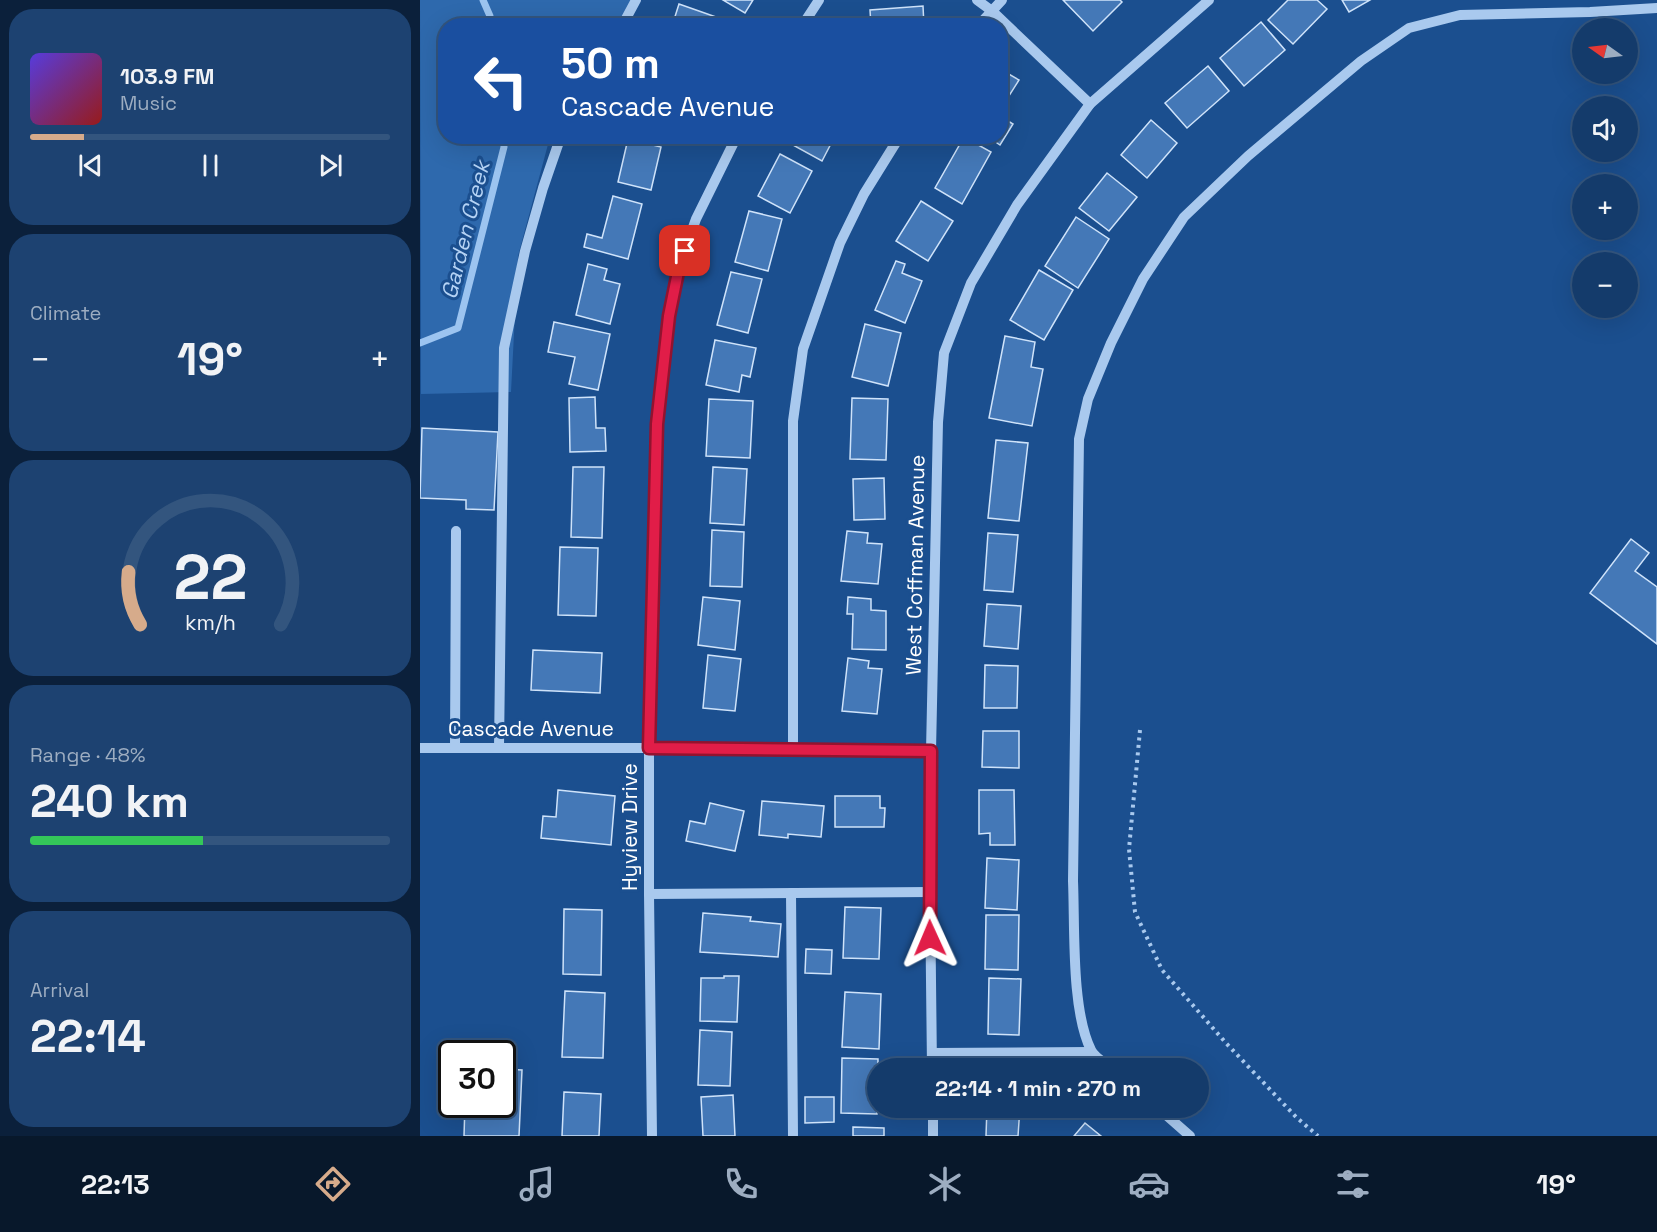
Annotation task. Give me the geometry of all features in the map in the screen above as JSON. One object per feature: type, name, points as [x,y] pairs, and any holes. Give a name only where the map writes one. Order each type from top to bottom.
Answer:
[{"type":"street","points":[[626,18],[636,0]]},
{"type":"street","points":[[807,18],[819,0]]},
{"type":"street","points":[[977,0],[1000,18]]},
{"type":"street","points":[[985,18],[1002,0]]},
{"type":"street","name":"West Coffman Avenue","points":[[932,1058],[931,751],[938,422],[945,353],[971,284],[1017,205],[1090,104],[1209,0]]},
{"type":"street","points":[[1098,1058],[1091,1052],[1080,1018],[1073,881],[1079,439],[1088,399],[1111,344],[1143,279],[1184,217],[1232,171],[1352,69],[1409,28],[1460,15],[1657,8]]},
{"type":"street","points":[[1008,25],[1090,104]]},
{"type":"street","points":[[499,748],[504,348],[525,251],[558,144]]},
{"type":"street","name":"Hyview Drive","points":[[652,1136],[649,748],[657,424],[669,316],[679,267],[696,219],[733,144]]},
{"type":"street","points":[[793,748],[793,421],[797,383],[803,349],[840,243],[864,194],[895,144]]},
{"type":"street","points":[[455,748],[456,531]]},
{"type":"street","name":"Cascade Avenue","points":[[420,748],[793,748],[931,751]]},
{"type":"street","points":[[649,894],[930,892]]},
{"type":"street","points":[[791,893],[793,1136]]},
{"type":"street","points":[[932,1053],[1091,1052]]},
{"type":"street","points":[[933,1118],[933,1136]]},
{"type":"street","points":[[1170,1118],[1190,1136]]},
{"type":"path","points":[[1140,730],[1129,849],[1135,912],[1162,970],[1226,1043],[1296,1117],[1318,1136]]},
{"type":"shaded area","points":[[420,0],[640,0],[628,18],[438,18],[438,144],[548,144],[518,256],[511,392],[421,394]]},
{"type":"building","points":[[723,0],[753,0],[745,13]]},
{"type":"building","points":[[1063,0],[1120,0],[1122,2],[1093,31]]},
{"type":"building","points":[[1288,0],[1317,0],[1327,9],[1293,44],[1268,20]]},
{"type":"building","points":[[1342,0],[1370,0],[1349,12]]},
{"type":"building","points":[[679,4],[716,17],[716,18],[675,18]]},
{"type":"building","points":[[923,6],[924,18],[870,18],[870,10]]},
{"type":"building","points":[[1261,22],[1285,50],[1244,86],[1220,58]]},
{"type":"building","points":[[1208,66],[1229,91],[1187,128],[1165,103]]},
{"type":"building","points":[[1008,74],[1019,80],[1008,97]]},
{"type":"building","points":[[1151,120],[1177,143],[1147,178],[1121,155]]},
{"type":"building","points":[[1008,121],[1013,124],[1008,132]]},
{"type":"building","points":[[627,144],[649,144],[661,147],[651,190],[618,182]]},
{"type":"building","points":[[791,144],[831,144],[822,161]]},
{"type":"building","points":[[960,144],[977,144],[991,152],[962,204],[935,188]]},
{"type":"building","points":[[780,154],[812,171],[790,213],[758,196]]},
{"type":"building","points":[[1107,173],[1137,197],[1109,231],[1079,208]]},
{"type":"building","points":[[613,196],[642,204],[628,259],[584,247],[587,234],[602,238]]},
{"type":"building","points":[[921,201],[953,221],[928,261],[896,241]]},
{"type":"building","points":[[749,211],[782,219],[768,271],[735,262]]},
{"type":"building","points":[[1076,217],[1109,239],[1078,288],[1045,266]]},
{"type":"building","points":[[896,261],[905,264],[902,273],[922,281],[905,323],[875,310]]},
{"type":"building","points":[[588,264],[607,269],[604,280],[620,284],[610,324],[576,315]]},
{"type":"building","points":[[1039,270],[1073,290],[1044,340],[1010,320]]},
{"type":"building","points":[[731,272],[762,279],[748,333],[717,325]]},
{"type":"building","points":[[554,322],[610,334],[598,390],[569,384],[575,357],[548,352]]},
{"type":"building","points":[[865,324],[901,333],[888,386],[852,377]]},
{"type":"building","points":[[1005,336],[1035,342],[1031,367],[1043,369],[1032,426],[989,418]]},
{"type":"building","points":[[715,340],[756,348],[750,377],[742,375],[739,392],[706,385]]},
{"type":"building","points":[[595,397],[596,428],[605,428],[606,451],[570,452],[569,398]]},
{"type":"building","points":[[852,398],[888,399],[886,460],[850,459]]},
{"type":"building","points":[[709,399],[753,401],[750,458],[706,456]]},
{"type":"building","points":[[422,428],[498,432],[494,510],[466,509],[466,500],[420,498]]},
{"type":"building","points":[[996,440],[1028,443],[1019,521],[988,518]]},
{"type":"building","points":[[573,467],[604,467],[602,538],[571,537]]},
{"type":"building","points":[[713,467],[747,469],[744,525],[710,523]]},
{"type":"building","points":[[884,478],[885,519],[854,520],[853,479]]},
{"type":"building","points":[[712,530],[744,532],[742,587],[710,586]]},
{"type":"building","points":[[847,531],[868,533],[867,543],[882,544],[878,584],[841,581]]},
{"type":"building","points":[[988,533],[1018,535],[1013,592],[984,590]]},
{"type":"building","points":[[1631,539],[1649,553],[1635,571],[1657,587],[1657,644],[1590,593]]},
{"type":"building","points":[[560,547],[598,548],[596,616],[558,615]]},
{"type":"building","points":[[703,597],[740,601],[735,650],[698,645]]},
{"type":"building","points":[[848,597],[871,599],[871,610],[886,611],[886,650],[852,649],[853,614],[847,614]]},
{"type":"building","points":[[987,604],[1021,606],[1018,649],[984,646]]},
{"type":"building","points":[[533,650],[602,653],[600,693],[531,690]]},
{"type":"building","points":[[708,655],[741,659],[735,711],[703,708]]},
{"type":"building","points":[[848,658],[869,661],[868,668],[882,669],[877,714],[842,711]]},
{"type":"building","points":[[985,665],[1018,666],[1017,708],[984,708]]},
{"type":"building","points":[[983,731],[1019,731],[1019,768],[982,767]]},
{"type":"building","points":[[558,790],[615,796],[611,845],[541,838],[543,816],[556,817]]},
{"type":"building","points":[[979,790],[1014,790],[1015,845],[990,845],[990,833],[979,834]]},
{"type":"building","points":[[835,796],[880,796],[880,808],[885,808],[884,827],[835,827]]},
{"type":"building","points":[[762,801],[824,806],[821,837],[788,834],[788,838],[759,835]]},
{"type":"building","points":[[710,803],[744,811],[735,851],[686,841],[690,821],[705,824]]},
{"type":"building","points":[[987,858],[1019,860],[1017,910],[985,908]]},
{"type":"building","points":[[845,907],[881,908],[879,959],[843,958]]},
{"type":"building","points":[[564,909],[602,910],[601,975],[563,974]]},
{"type":"building","points":[[703,913],[751,917],[750,921],[781,924],[778,957],[700,952]]},
{"type":"building","points":[[986,915],[1019,915],[1018,970],[985,969]]},
{"type":"building","points":[[806,949],[832,950],[831,974],[805,973]]},
{"type":"building","points":[[724,976],[739,976],[737,1022],[700,1021],[701,978],[724,978]]},
{"type":"building","points":[[989,978],[1021,979],[1019,1035],[988,1034]]},
{"type":"building","points":[[565,991],[605,993],[603,1058],[562,1057]]},
{"type":"building","points":[[845,992],[881,994],[879,1049],[842,1047]]},
{"type":"building","points":[[700,1030],[732,1032],[730,1086],[698,1085]]},
{"type":"building","points":[[842,1058],[867,1059],[867,1114],[841,1113]]},
{"type":"building","points":[[516,1070],[522,1070],[519,1136],[464,1136],[465,1118],[516,1118]]},
{"type":"building","points":[[564,1092],[601,1094],[599,1136],[562,1136]]},
{"type":"building","points":[[733,1095],[735,1136],[703,1136],[701,1097]]},
{"type":"building","points":[[805,1097],[834,1097],[834,1122],[805,1123]]},
{"type":"building","points":[[987,1118],[1019,1118],[1018,1136],[986,1136]]},
{"type":"building","points":[[1085,1123],[1101,1136],[1074,1136]]},
{"type":"building","points":[[853,1127],[884,1128],[884,1136],[853,1136]]},
{"type":"waterway","name":"Garden Creek","points":[[483,0],[490,18]]},
{"type":"waterway","name":"Garden Creek","points":[[420,343],[458,328],[504,144]]},
{"type":"route","points":[[685,251],[679,267],[669,316],[657,424],[649,748],[931,751],[930,938]]}]
